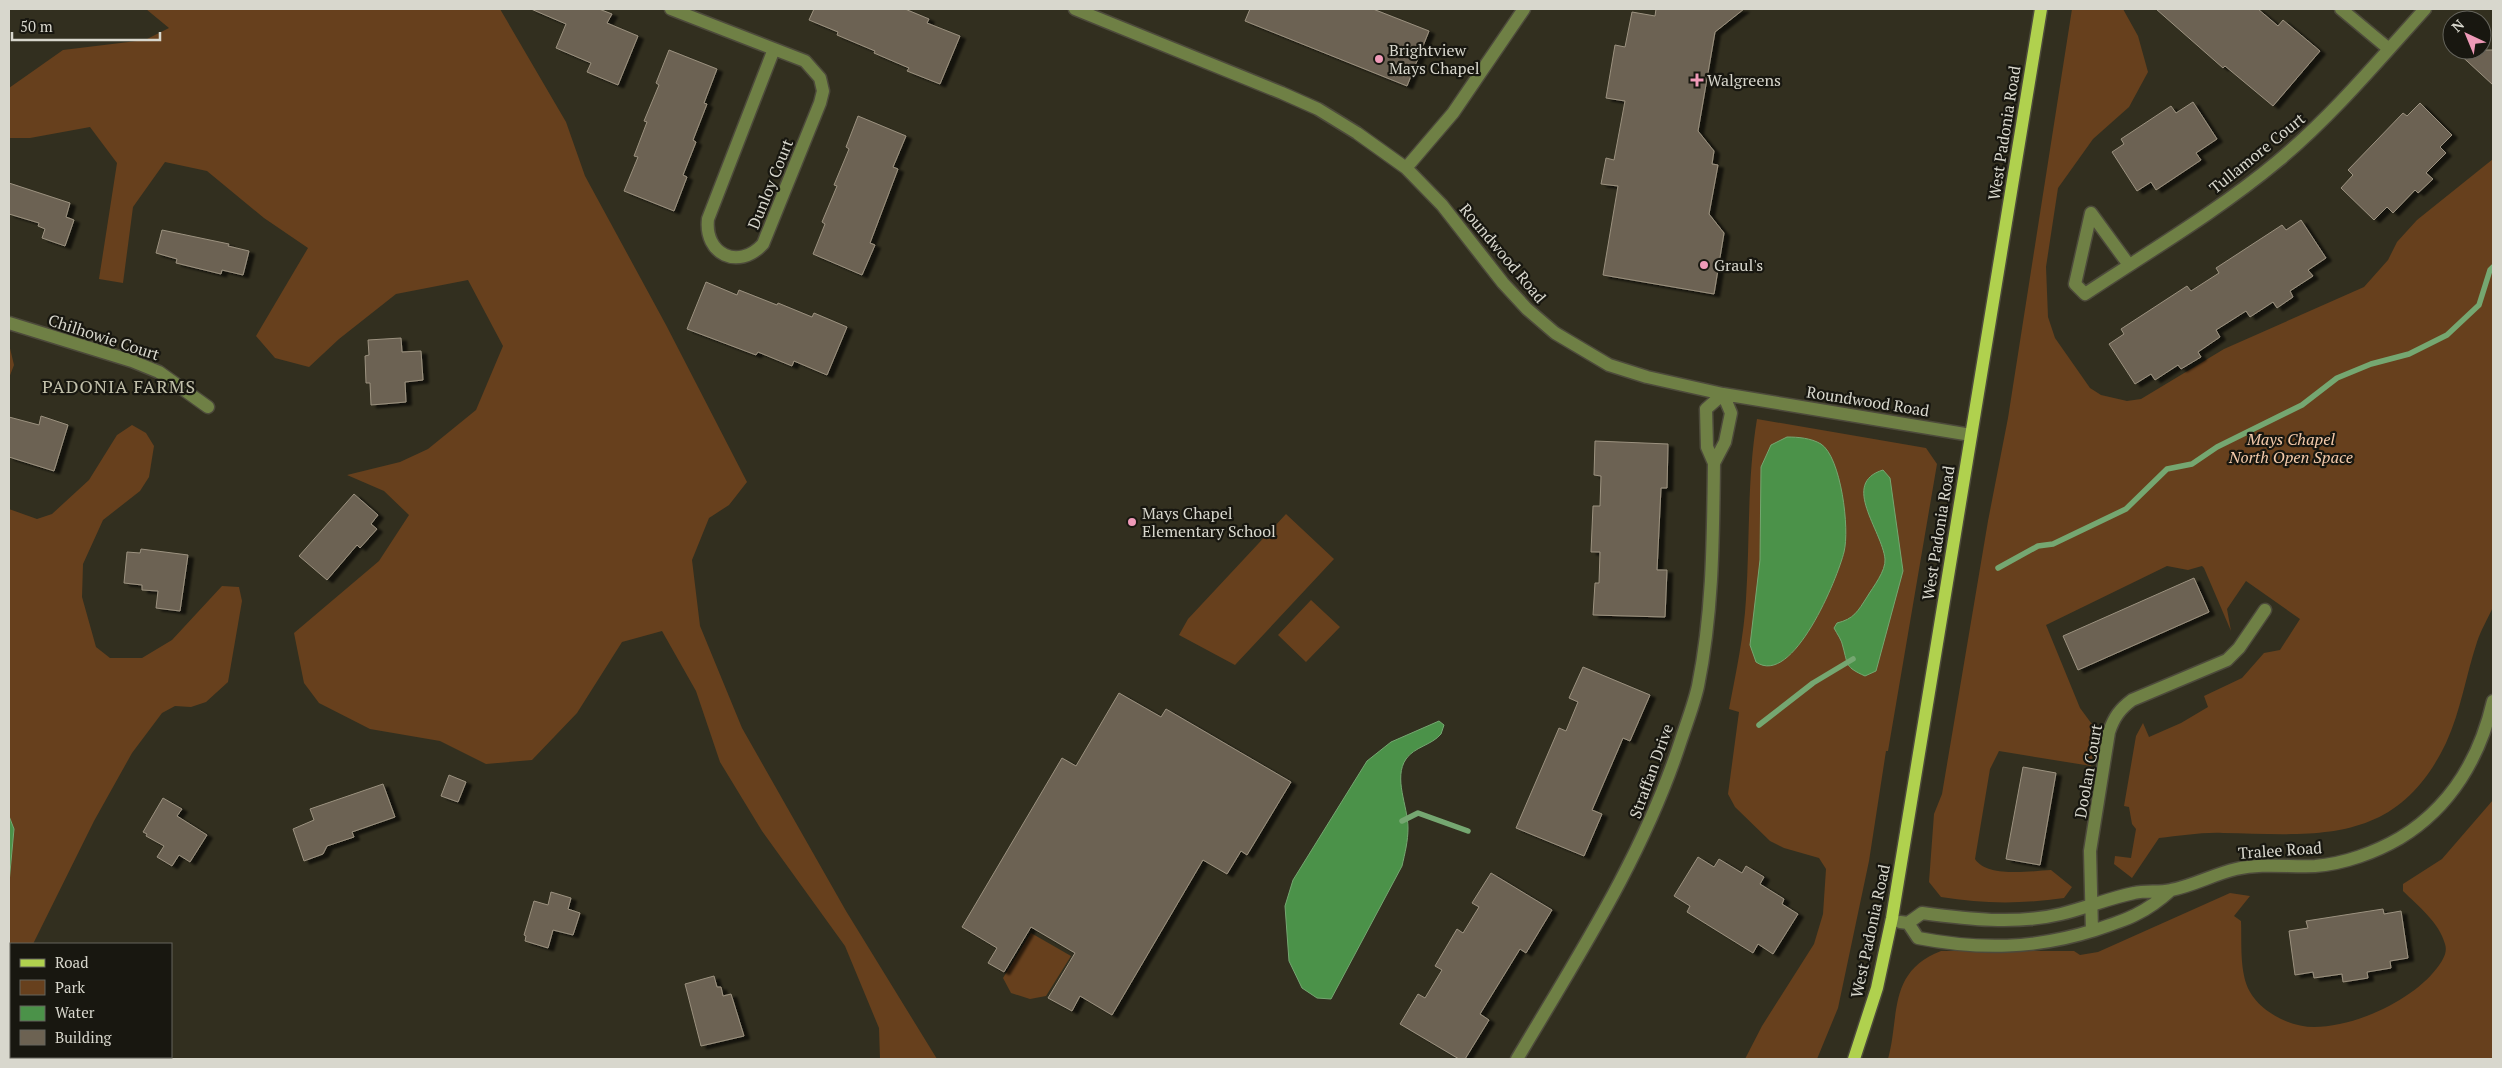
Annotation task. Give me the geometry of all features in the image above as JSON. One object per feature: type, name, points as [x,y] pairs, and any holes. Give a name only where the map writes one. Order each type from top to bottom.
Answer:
[{"type":"main road","name":"West Padonia Road","points":[[1854,1059],[1877,988],[1892,920],[2041,9]]},
{"type":"street","name":"Dunloy Court","points":[[671,9],[805,61],[820,78],[823,91],[763,244],[755,253],[744,258],[733,258],[724,255],[709,237],[708,219],[774,49]]},
{"type":"street","name":"Roundwood Road","points":[[1075,9],[1318,110],[1358,133],[1406,168],[1442,206],[1515,296],[1555,333],[1609,365],[1647,377],[1723,394],[1971,435]]},
{"type":"street","points":[[1406,168],[1453,113],[1524,9]]},
{"type":"street","points":[[2341,9],[2389,48]]},
{"type":"street","name":"Tullamore Court","points":[[2129,265],[2091,213],[2075,284],[2085,294],[2190,225],[2277,162],[2319,124],[2426,9]]},
{"type":"street","name":"Chilhowie Court","points":[[9,324],[132,361],[159,372],[208,407]]},
{"type":"street","name":"Straffan Drive","points":[[1517,1059],[1646,834],[1668,781],[1697,688],[1705,644],[1712,555],[1714,463],[1707,447],[1706,409],[1723,394],[1731,413],[1725,442],[1714,463]]},
{"type":"street","name":"Doolan Court","points":[[2092,931],[2090,851],[2114,718],[2121,708],[2132,700],[2227,660],[2235,654],[2265,610]]},
{"type":"street","name":"Tralee Road","points":[[2171,890],[2143,913],[2092,931],[2043,944],[2003,947],[1945,943],[1918,938],[1908,923],[1922,913],[1980,920],[2051,916],[2132,893],[2171,890],[2236,869],[2263,865],[2317,866],[2343,861],[2376,850],[2401,837],[2424,820],[2443,802],[2463,777],[2476,754],[2486,730],[2493,701]]},
{"type":"street","points":[[1892,920],[1908,923]]},
{"type":"green space","points":[[146,9],[500,9],[566,122],[585,176],[666,325],[747,482],[729,505],[709,518],[692,560],[700,626],[742,728],[846,911],[937,1059],[880,1059],[879,1028],[845,946],[762,831],[720,762],[696,691],[662,631],[622,642],[577,713],[532,760],[486,764],[440,741],[370,729],[319,703],[304,683],[294,633],[379,561],[409,515],[384,491],[347,475],[400,462],[428,449],[476,410],[503,346],[468,280],[396,294],[339,339],[309,367],[275,358],[256,336],[308,248],[264,218],[207,171],[165,162],[133,207],[123,283],[99,279],[117,163],[90,127],[30,138],[9,138],[9,88],[63,50],[145,40],[169,28]]},
{"type":"green space","name":"Mays Chapel North Open Space","points":[[2072,9],[2123,9],[2138,36],[2148,72],[2129,107],[2093,139],[2058,188],[2046,267],[2048,317],[2055,338],[2090,388],[2101,395],[2127,401],[2141,399],[2224,349],[2364,287],[2388,260],[2397,242],[2417,220],[2493,159],[2493,607],[2477,642],[2456,718],[2446,743],[2426,776],[2404,800],[2379,817],[2352,827],[2323,832],[2292,834],[2207,833],[2159,838],[2132,878],[2114,864],[2115,856],[2131,858],[2136,829],[2132,824],[2129,807],[2124,806],[2136,736],[2143,723],[2149,737],[2181,723],[2208,707],[2204,696],[2242,678],[2264,653],[2280,650],[2300,619],[2246,581],[2227,609],[2231,631],[2204,568],[2202,566],[2188,570],[2167,566],[2046,625],[2080,708],[2097,731],[2091,766],[1999,751],[1990,769],[1975,859],[1989,869],[1999,871],[2051,870],[2072,887],[2064,898],[2048,900],[2002,902],[1941,897],[1929,882],[1934,814],[1942,794],[1988,521],[2008,418]]},
{"type":"green space","points":[[9,344],[14,365],[9,378]]},
{"type":"green space","points":[[1757,419],[1926,448],[1937,464],[1888,751],[1886,751],[1869,861],[1838,1008],[1817,1059],[1745,1059],[1762,1026],[1814,944],[1823,914],[1826,869],[1819,858],[1784,848],[1770,841],[1735,807],[1728,794],[1739,712],[1729,709],[1745,613],[1750,486]]},
{"type":"green space","points":[[132,425],[146,433],[154,446],[149,477],[140,491],[103,520],[83,564],[82,597],[96,647],[110,658],[142,658],[172,640],[222,586],[239,587],[242,601],[228,682],[206,702],[191,707],[175,706],[162,713],[132,753],[94,821],[33,943],[10,943],[9,976],[9,883],[14,829],[9,816],[9,509],[37,519],[52,514],[89,480],[117,435]]},
{"type":"green space","points":[[1286,514],[1334,559],[1235,665],[1179,635],[1188,619]]},
{"type":"green space","points":[[1311,600],[1340,627],[1306,662],[1278,635]]},
{"type":"green space","points":[[2493,800],[2493,1059],[1888,1059],[1896,1011],[1904,983],[1912,971],[1924,960],[1941,951],[2074,951],[2080,955],[2098,952],[2230,893],[2250,896],[2234,916],[2241,921],[2244,976],[2246,984],[2255,1000],[2278,1017],[2305,1026],[2330,1026],[2365,1017],[2398,1001],[2413,991],[2427,980],[2441,963],[2446,951],[2442,936],[2427,915],[2403,891],[2403,884],[2442,859]]},
{"type":"green space","points":[[1031,933],[1071,956],[1046,996],[1030,999],[1011,993],[1003,978]]},
{"type":"water","points":[[1787,437],[1813,440],[1821,444],[1828,451],[1839,478],[1845,511],[1846,541],[1833,583],[1812,626],[1799,645],[1785,659],[1770,666],[1756,662],[1750,645],[1760,560],[1761,467],[1771,445]]},
{"type":"water","points":[[1883,470],[1890,478],[1903,571],[1876,671],[1865,676],[1848,665],[1842,642],[1834,628],[1837,623],[1852,617],[1858,610],[1876,584],[1885,564],[1882,547],[1864,496],[1865,485],[1871,476]]},
{"type":"water","points":[[1439,721],[1444,725],[1441,734],[1409,755],[1402,767],[1401,783],[1408,828],[1402,866],[1331,999],[1317,998],[1302,988],[1289,961],[1285,906],[1293,880],[1367,761],[1391,742]]},
{"type":"water","points":[[9,816],[14,829],[9,883]]},
{"type":"building","points":[[531,9],[599,9],[612,14],[607,23],[638,36],[618,85],[587,72],[591,63],[556,48],[566,24]]},
{"type":"building","points":[[814,9],[905,9],[929,19],[927,23],[960,36],[940,84],[907,71],[909,68],[837,35],[838,32],[809,20]]},
{"type":"building","name":"Brightview Mays Chapel","points":[[1250,9],[1373,9],[1429,31],[1407,86],[1245,21]]},
{"type":"building","points":[[1656,9],[1744,9],[1715,32],[1698,131],[1714,151],[1712,164],[1718,165],[1709,214],[1724,233],[1714,294],[1603,275],[1618,186],[1601,184],[1606,158],[1614,160],[1625,101],[1606,98],[1615,45],[1625,47],[1632,12],[1655,16]]},
{"type":"building","points":[[2156,9],[2258,9],[2278,26],[2283,20],[2320,51],[2273,106],[2225,66],[2223,68]]},
{"type":"building","points":[[669,50],[717,69],[704,103],[707,104],[693,140],[696,142],[683,175],[687,177],[674,211],[624,191],[638,157],[634,156],[647,122],[644,121],[659,85],[656,83]]},
{"type":"building","points":[[2493,50],[2493,85],[2466,60],[2492,60]]},
{"type":"building","points":[[2193,102],[2217,139],[2196,153],[2201,160],[2156,190],[2151,182],[2137,191],[2112,152],[2124,144],[2121,139],[2171,106],[2176,113]]},
{"type":"building","points":[[2420,103],[2452,135],[2440,147],[2446,153],[2426,173],[2433,179],[2418,193],[2415,190],[2393,213],[2387,207],[2374,220],[2341,188],[2353,175],[2348,170],[2403,113],[2407,116]]},
{"type":"building","points":[[858,116],[906,136],[893,167],[898,169],[870,243],[875,245],[862,275],[813,254],[825,224],[822,222],[837,186],[834,185],[849,149],[846,147]]},
{"type":"building","points":[[9,183],[70,203],[66,217],[74,220],[65,246],[42,238],[45,229],[38,226],[39,223],[9,214]]},
{"type":"building","points":[[2301,220],[2326,258],[2308,270],[2313,276],[2290,291],[2293,297],[2277,308],[2273,302],[2250,317],[2246,311],[2216,330],[2220,337],[2198,352],[2201,357],[2181,369],[2178,365],[2155,380],[2151,374],[2135,384],[2109,344],[2124,334],[2121,329],[2187,286],[2191,291],[2219,273],[2216,268],[2282,225],[2286,230]]},
{"type":"building","points":[[162,230],[229,244],[228,246],[249,251],[243,275],[222,270],[221,274],[176,263],[177,259],[156,253]]},
{"type":"building","points":[[706,282],[737,295],[739,290],[812,317],[814,313],[847,327],[827,375],[794,361],[792,366],[758,352],[756,355],[687,329]]},
{"type":"building","points":[[401,338],[402,352],[421,351],[423,380],[405,382],[406,402],[371,405],[370,383],[366,383],[365,356],[369,355],[368,340]]},
{"type":"building","points":[[41,416],[68,425],[54,471],[9,457],[9,417],[39,425]]},
{"type":"building","points":[[1595,441],[1668,444],[1667,488],[1661,488],[1657,570],[1667,570],[1665,617],[1593,615],[1595,583],[1599,583],[1600,552],[1591,552],[1593,506],[1600,506],[1601,476],[1594,475]]},
{"type":"building","points":[[354,494],[378,515],[371,524],[377,529],[360,548],[357,545],[327,580],[299,556]]},
{"type":"building","points":[[141,549],[188,555],[180,611],[156,608],[158,591],[142,590],[142,585],[124,583],[127,552],[140,553]]},
{"type":"building","points":[[2194,578],[2209,612],[2078,670],[2063,636]]},
{"type":"building","points":[[1583,667],[1650,695],[1630,741],[1623,738],[1592,810],[1602,814],[1584,856],[1516,828],[1559,728],[1566,731],[1578,702],[1569,698]]},
{"type":"building","points":[[1119,693],[1161,717],[1166,709],[1291,782],[1247,855],[1241,851],[1227,874],[1203,860],[1112,1015],[1080,996],[1072,1011],[1048,998],[1075,953],[1031,927],[1004,972],[988,963],[997,948],[962,927],[1062,758],[1076,766]]},
{"type":"building","points":[[2023,767],[2056,773],[2040,865],[2006,859]]},
{"type":"building","points":[[449,775],[466,782],[458,802],[441,796]]},
{"type":"building","points":[[383,784],[395,817],[352,832],[354,837],[327,846],[323,854],[304,861],[293,829],[314,820],[310,809]]},
{"type":"building","points":[[163,798],[182,809],[177,816],[207,835],[190,862],[179,855],[172,866],[157,857],[164,846],[146,836],[147,834],[143,832]]},
{"type":"building","points":[[1698,857],[1714,867],[1719,859],[1742,873],[1746,866],[1764,877],[1760,884],[1784,899],[1782,904],[1798,914],[1773,954],[1758,944],[1753,953],[1687,912],[1690,906],[1674,896]]},
{"type":"building","points":[[1491,873],[1552,910],[1526,953],[1520,949],[1480,1014],[1489,1020],[1465,1059],[1459,1059],[1400,1024],[1418,994],[1425,998],[1442,970],[1435,966],[1457,929],[1463,933],[1479,907],[1472,903]]},
{"type":"building","points":[[551,892],[571,898],[568,909],[580,913],[573,935],[553,930],[548,948],[525,941],[526,936],[524,935],[534,901],[548,905]]},
{"type":"building","points":[[2383,909],[2384,914],[2401,911],[2408,958],[2390,961],[2391,968],[2367,972],[2368,978],[2343,982],[2342,974],[2314,978],[2313,972],[2295,975],[2289,931],[2308,928],[2306,921]]},
{"type":"building","points":[[714,976],[717,987],[721,987],[723,996],[731,994],[744,1036],[701,1046],[685,984]]},
{"type":"waterway","points":[[1998,568],[2038,546],[2053,544],[2126,509],[2167,469],[2192,464],[2217,447],[2302,405],[2337,378],[2371,364],[2409,354],[2447,335],[2479,305],[2490,270],[2493,267]]},
{"type":"waterway","points":[[1759,725],[1813,683],[1853,659]]},
{"type":"waterway","points":[[1402,821],[1418,813],[1468,831]]},
{"type":"place","name":"Brightview Mays Chapel","points":[[1379,59]]},
{"type":"place","name":"Walgreens","points":[[1697,80]]},
{"type":"place","name":"Graul's","points":[[1704,265]]},
{"type":"place","name":"Mays Chapel Elementary School","points":[[1132,522]]},
{"type":"district","name":"PADONIA FARMS","points":[[119,387]]}]
